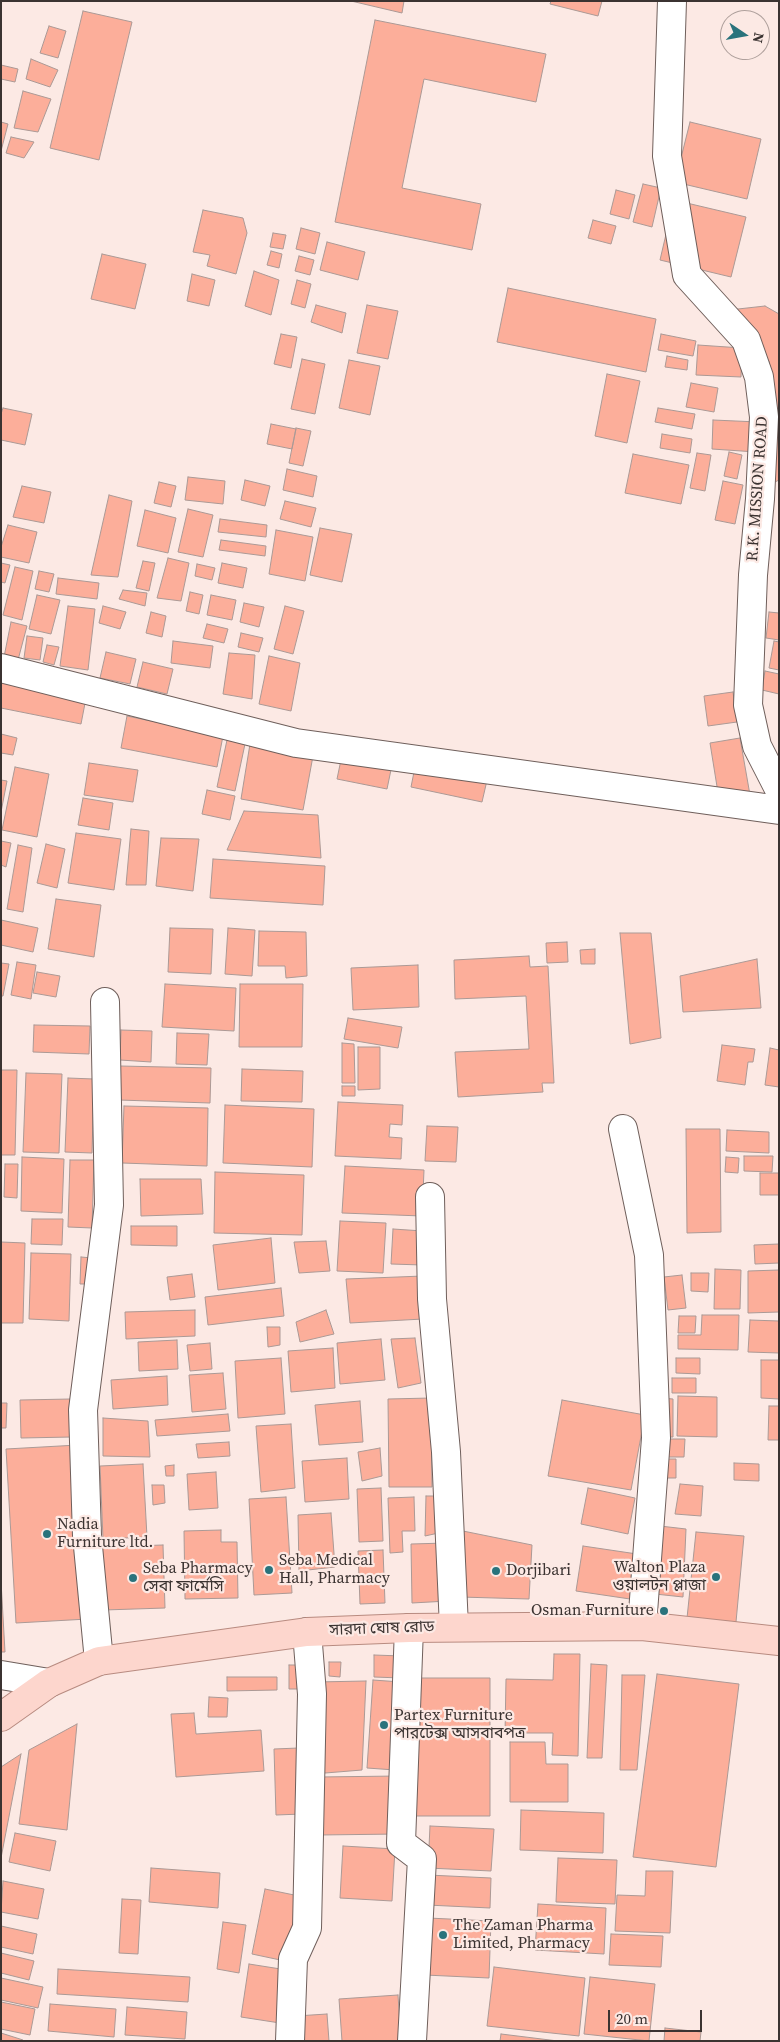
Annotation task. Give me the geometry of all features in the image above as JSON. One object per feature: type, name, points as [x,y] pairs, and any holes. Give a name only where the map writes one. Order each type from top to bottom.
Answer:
[{"type":"main road","name":"সারদা ঘোষ রোড","points":[[1,1717],[49,1683],[99,1661],[307,1632],[454,1627],[642,1626],[779,1641]]},
{"type":"street","name":"R.K. MISSION ROAD","points":[[672,1],[667,156],[686,275],[746,340],[759,377],[770,501],[753,575],[748,705],[757,746],[779,789]]},
{"type":"street","points":[[1,668],[296,743],[779,810]]},
{"type":"street","points":[[99,1661],[87,1536],[83,1410],[109,1205],[105,1002]]},
{"type":"street","points":[[623,1129],[648,1255],[656,1438],[642,1626]]},
{"type":"street","points":[[430,1197],[432,1299],[446,1452],[454,1627]]},
{"type":"street","points":[[409,1628],[401,1843],[422,1859],[412,2041]]},
{"type":"street","points":[[290,2041],[293,1959],[306,1928],[312,1694],[307,1632]]},
{"type":"street","points":[[1,1675],[49,1683]]},
{"type":"building","points":[[351,1],[404,1],[402,13]]},
{"type":"building","points":[[551,1],[602,1],[598,16],[550,4]]},
{"type":"building","points":[[83,11],[132,22],[99,160],[50,148]]},
{"type":"building","points":[[375,20],[546,54],[536,102],[424,79],[402,188],[481,204],[472,250],[335,222]]},
{"type":"building","points":[[49,26],[66,31],[58,58],[40,53]]},
{"type":"building","points":[[31,59],[58,70],[50,87],[26,79]]},
{"type":"building","points":[[1,65],[18,69],[15,82],[1,79]]},
{"type":"building","points":[[23,91],[51,99],[38,132],[14,128]]},
{"type":"building","points":[[1,122],[8,124],[1,151]]},
{"type":"building","points":[[690,122],[761,139],[747,199],[675,182]]},
{"type":"building","points":[[11,137],[34,142],[24,158],[6,153]]},
{"type":"building","points":[[643,184],[661,188],[652,227],[633,222]]},
{"type":"building","points":[[616,190],[635,195],[629,219],[610,214]]},
{"type":"building","points":[[674,200],[746,217],[731,277],[660,260]]},
{"type":"building","points":[[203,210],[243,218],[247,233],[236,274],[207,266],[210,255],[193,252]]},
{"type":"building","points":[[593,220],[616,226],[611,244],[588,238]]},
{"type":"building","points":[[301,228],[320,233],[315,254],[296,249]]},
{"type":"building","points":[[273,233],[286,235],[283,249],[270,247]]},
{"type":"building","points":[[327,242],[365,252],[358,280],[320,270]]},
{"type":"building","points":[[271,251],[282,254],[279,268],[267,265]]},
{"type":"building","points":[[102,254],[146,264],[135,309],[91,299]]},
{"type":"building","points":[[299,256],[314,260],[310,275],[295,271]]},
{"type":"building","points":[[254,271],[279,280],[271,315],[245,306]]},
{"type":"building","points":[[192,274],[215,280],[209,306],[187,301]]},
{"type":"building","points":[[297,280],[311,284],[305,308],[291,304]]},
{"type":"building","points":[[508,288],[656,319],[646,372],[497,342]]},
{"type":"building","points":[[316,305],[346,313],[342,333],[311,322]]},
{"type":"building","points":[[367,305],[398,311],[388,359],[357,353]]},
{"type":"building","points":[[765,306],[779,314],[779,480],[773,483],[774,413],[769,361],[754,346],[729,310]]},
{"type":"building","points":[[281,334],[297,337],[291,368],[274,364]]},
{"type":"building","points":[[661,334],[696,341],[693,356],[658,350]]},
{"type":"building","points":[[698,345],[742,348],[741,377],[696,375]]},
{"type":"building","points":[[667,356],[688,360],[687,370],[665,367]]},
{"type":"building","points":[[302,359],[325,364],[315,414],[291,409]]},
{"type":"building","points":[[349,360],[380,366],[370,415],[339,408]]},
{"type":"building","points":[[607,374],[640,381],[627,443],[595,436]]},
{"type":"building","points":[[691,383],[718,388],[714,412],[686,407]]},
{"type":"building","points":[[3,408],[32,414],[25,445],[1,440],[1,414]]},
{"type":"building","points":[[658,408],[695,414],[692,429],[655,422]]},
{"type":"building","points":[[713,420],[758,422],[756,452],[712,449]]},
{"type":"building","points":[[271,424],[296,429],[292,449],[267,444]]},
{"type":"building","points":[[296,428],[311,431],[303,466],[289,463]]},
{"type":"building","points":[[662,434],[692,439],[690,453],[660,448]]},
{"type":"building","points":[[729,452],[742,455],[737,479],[724,476]]},
{"type":"building","points":[[697,453],[711,455],[705,491],[690,488]]},
{"type":"building","points":[[633,454],[689,465],[681,504],[625,493]]},
{"type":"building","points":[[287,469],[317,476],[313,497],[283,490]]},
{"type":"building","points":[[188,477],[225,481],[223,504],[185,500]]},
{"type":"building","points":[[245,480],[270,486],[265,506],[241,500]]},
{"type":"building","points":[[723,481],[743,485],[735,524],[715,520]]},
{"type":"building","points":[[159,482],[176,486],[171,507],[154,503]]},
{"type":"building","points":[[22,486],[51,492],[44,523],[13,517]]},
{"type":"building","points":[[109,495],[132,501],[118,577],[91,575]]},
{"type":"building","points":[[285,501],[316,508],[311,527],[280,519]]},
{"type":"building","points":[[188,509],[213,515],[203,557],[178,552]]},
{"type":"building","points":[[145,510],[176,518],[168,553],[137,546]]},
{"type":"building","points":[[220,519],[267,525],[266,537],[218,532]]},
{"type":"building","points":[[8,525],[37,532],[29,563],[1,557],[1,547]]},
{"type":"building","points":[[320,528],[352,534],[342,582],[310,575]]},
{"type":"building","points":[[276,530],[313,537],[305,581],[269,574]]},
{"type":"building","points":[[221,540],[266,546],[265,556],[219,550]]},
{"type":"building","points":[[168,558],[189,563],[181,601],[157,598]]},
{"type":"building","points":[[143,561],[155,563],[149,591],[136,588]]},
{"type":"building","points":[[1,563],[10,565],[5,583],[1,582]]},
{"type":"building","points":[[222,563],[247,568],[243,588],[218,583]]},
{"type":"building","points":[[197,564],[215,568],[212,580],[195,576]]},
{"type":"building","points":[[15,567],[33,571],[22,620],[3,615]]},
{"type":"building","points":[[39,571],[54,574],[49,592],[35,589]]},
{"type":"building","points":[[58,578],[99,583],[97,599],[56,594]]},
{"type":"building","points":[[123,590],[147,593],[145,606],[119,599]]},
{"type":"building","points":[[190,592],[203,595],[199,614],[186,611]]},
{"type":"building","points":[[37,595],[60,600],[51,634],[29,629]]},
{"type":"building","points":[[211,595],[236,600],[232,620],[207,615]]},
{"type":"building","points":[[244,603],[264,607],[259,627],[240,622]]},
{"type":"building","points":[[68,606],[95,609],[88,670],[60,666]]},
{"type":"building","points":[[103,606],[126,612],[120,629],[99,623]]},
{"type":"building","points":[[285,606],[304,611],[293,654],[274,649]]},
{"type":"building","points":[[151,612],[166,616],[162,637],[146,633]]},
{"type":"building","points":[[769,612],[779,613],[779,640],[766,638]]},
{"type":"building","points":[[11,622],[27,626],[18,660],[4,657]]},
{"type":"building","points":[[207,624],[228,629],[224,643],[203,638]]},
{"type":"building","points":[[241,633],[263,638],[259,652],[238,647]]},
{"type":"building","points":[[27,636],[43,638],[40,660],[24,658]]},
{"type":"building","points":[[173,641],[213,646],[210,668],[171,663]]},
{"type":"building","points":[[774,641],[779,642],[779,670],[769,668]]},
{"type":"building","points":[[47,645],[59,647],[54,665],[43,662]]},
{"type":"building","points":[[106,652],[136,659],[130,684],[100,678]]},
{"type":"building","points":[[229,653],[255,655],[252,699],[223,694]]},
{"type":"building","points":[[269,656],[300,663],[291,711],[259,704]]},
{"type":"building","points":[[143,662],[173,669],[167,694],[137,687]]},
{"type":"building","points":[[765,671],[779,674],[779,694],[762,690]]},
{"type":"building","points":[[1,675],[87,693],[81,724],[1,708]]},
{"type":"building","points":[[733,692],[737,722],[708,726],[704,696]]},
{"type":"building","points":[[127,716],[223,736],[217,767],[121,748]]},
{"type":"building","points":[[1,734],[17,738],[13,755],[1,753]]},
{"type":"building","points":[[740,738],[750,795],[719,799],[710,743]]},
{"type":"building","points":[[227,740],[245,744],[235,791],[217,787]]},
{"type":"building","points":[[250,744],[313,756],[303,810],[241,799]]},
{"type":"building","points":[[342,755],[392,765],[387,789],[337,779]]},
{"type":"building","points":[[416,762],[488,776],[482,802],[411,787]]},
{"type":"building","points":[[89,763],[138,770],[133,802],[84,795]]},
{"type":"building","points":[[15,767],[49,774],[37,837],[2,830]]},
{"type":"building","points":[[1,780],[7,781],[1,812]]},
{"type":"building","points":[[207,790],[235,796],[230,820],[202,814]]},
{"type":"building","points":[[83,798],[113,803],[109,830],[78,825]]},
{"type":"building","points":[[244,811],[318,815],[321,858],[227,850]]},
{"type":"building","points":[[131,829],[149,831],[146,885],[126,885]]},
{"type":"building","points":[[76,833],[121,839],[114,890],[68,883]]},
{"type":"building","points":[[161,838],[199,839],[193,891],[156,886]]},
{"type":"building","points":[[1,841],[11,843],[6,867],[1,865]]},
{"type":"building","points":[[46,844],[65,849],[57,888],[37,883]]},
{"type":"building","points":[[18,845],[32,848],[23,912],[7,909]]},
{"type":"building","points":[[213,859],[325,866],[323,905],[210,898]]},
{"type":"building","points":[[56,899],[101,905],[94,957],[48,949]]},
{"type":"building","points":[[1,920],[38,928],[33,952],[1,945]]},
{"type":"building","points":[[170,928],[213,929],[211,974],[168,972]]},
{"type":"building","points":[[228,928],[255,930],[252,976],[225,974]]},
{"type":"building","points":[[259,931],[306,932],[307,976],[286,978],[285,966],[258,966]]},
{"type":"building","points":[[620,933],[651,933],[661,1038],[630,1044]]},
{"type":"building","points":[[567,942],[568,962],[547,963],[546,943]]},
{"type":"building","points":[[595,949],[595,964],[581,964],[580,950]]},
{"type":"building","points":[[529,956],[530,967],[548,966],[554,1083],[542,1083],[543,1092],[458,1097],[455,1052],[529,1049],[526,996],[455,999],[454,960]]},
{"type":"building","points":[[757,959],[761,1008],[683,1012],[680,976]]},
{"type":"building","points":[[17,962],[36,965],[31,999],[11,995]]},
{"type":"building","points":[[1,963],[9,964],[3,996],[1,996]]},
{"type":"building","points":[[418,965],[419,1007],[353,1010],[351,968]]},
{"type":"building","points":[[37,972],[60,976],[56,997],[33,993]]},
{"type":"building","points":[[165,984],[236,988],[234,1031],[162,1027]]},
{"type":"building","points":[[240,984],[303,984],[302,1047],[239,1047]]},
{"type":"building","points":[[348,1018],[402,1027],[398,1048],[344,1039]]},
{"type":"building","points":[[34,1025],[90,1026],[89,1054],[33,1052]]},
{"type":"building","points":[[121,1030],[152,1031],[151,1062],[120,1060]]},
{"type":"building","points":[[177,1033],[209,1034],[207,1065],[176,1064]]},
{"type":"building","points":[[342,1043],[354,1044],[355,1083],[342,1083]]},
{"type":"building","points":[[722,1045],[755,1049],[753,1062],[748,1062],[745,1085],[717,1081]]},
{"type":"building","points":[[358,1047],[380,1047],[380,1089],[358,1090]]},
{"type":"building","points":[[770,1048],[779,1050],[779,1087],[765,1085]]},
{"type":"building","points":[[120,1066],[211,1068],[210,1103],[119,1100]]},
{"type":"building","points":[[242,1069],[303,1071],[302,1102],[241,1101]]},
{"type":"building","points":[[1,1070],[17,1070],[15,1155],[1,1155]]},
{"type":"building","points":[[26,1073],[62,1074],[59,1153],[23,1152]]},
{"type":"building","points":[[68,1078],[94,1079],[92,1153],[65,1152]]},
{"type":"building","points":[[342,1086],[355,1086],[355,1096],[342,1096]]},
{"type":"building","points":[[338,1102],[403,1105],[402,1125],[390,1124],[389,1137],[402,1138],[401,1159],[335,1156]]},
{"type":"building","points":[[225,1105],[314,1109],[312,1167],[223,1163]]},
{"type":"building","points":[[124,1106],[208,1108],[207,1166],[122,1163]]},
{"type":"building","points":[[427,1126],[458,1127],[456,1162],[425,1161]]},
{"type":"building","points":[[686,1129],[720,1129],[721,1232],[687,1233]]},
{"type":"building","points":[[727,1130],[769,1132],[769,1153],[726,1151]]},
{"type":"building","points":[[744,1156],[773,1156],[772,1172],[744,1171]]},
{"type":"building","points":[[22,1157],[64,1159],[62,1213],[21,1211]]},
{"type":"building","points":[[726,1157],[739,1158],[738,1173],[725,1172]]},
{"type":"building","points":[[70,1160],[94,1160],[92,1228],[68,1227]]},
{"type":"building","points":[[5,1164],[18,1164],[17,1198],[4,1197]]},
{"type":"building","points":[[345,1166],[424,1170],[422,1216],[342,1213]]},
{"type":"building","points":[[215,1172],[304,1175],[302,1235],[214,1233]]},
{"type":"building","points":[[760,1173],[779,1173],[779,1195],[760,1195]]},
{"type":"building","points":[[140,1179],[201,1179],[203,1214],[141,1216]]},
{"type":"building","points":[[32,1219],[63,1219],[62,1245],[31,1244]]},
{"type":"building","points":[[340,1221],[386,1223],[383,1273],[337,1271]]},
{"type":"building","points":[[131,1226],[177,1226],[177,1246],[131,1245]]},
{"type":"building","points":[[393,1229],[423,1231],[422,1265],[391,1264]]},
{"type":"building","points":[[271,1238],[275,1283],[218,1290],[213,1245]]},
{"type":"building","points":[[326,1241],[330,1271],[299,1273],[294,1242]]},
{"type":"building","points":[[1,1242],[25,1243],[23,1323],[1,1323]]},
{"type":"building","points":[[779,1244],[779,1263],[755,1264],[754,1245]]},
{"type":"building","points":[[31,1253],[71,1254],[69,1321],[29,1319]]},
{"type":"building","points":[[81,1257],[92,1258],[91,1284],[80,1284]]},
{"type":"building","points":[[715,1269],[741,1270],[740,1309],[714,1309]]},
{"type":"building","points":[[779,1270],[779,1312],[748,1313],[748,1271]]},
{"type":"building","points":[[691,1273],[709,1273],[708,1292],[691,1291]]},
{"type":"building","points":[[192,1274],[195,1297],[170,1300],[167,1277]]},
{"type":"building","points":[[682,1275],[686,1308],[668,1310],[664,1277]]},
{"type":"building","points":[[423,1276],[423,1319],[350,1323],[346,1279]]},
{"type":"building","points":[[281,1288],[284,1316],[208,1325],[205,1297]]},
{"type":"building","points":[[195,1310],[195,1336],[126,1339],[125,1312]]},
{"type":"building","points":[[326,1310],[334,1334],[300,1342],[296,1322]]},
{"type":"building","points":[[702,1315],[739,1315],[738,1350],[678,1349],[678,1335],[701,1335]]},
{"type":"building","points":[[679,1316],[696,1316],[695,1333],[678,1333]]},
{"type":"building","points":[[750,1320],[779,1321],[779,1353],[748,1352]]},
{"type":"building","points":[[267,1327],[280,1327],[280,1345],[268,1347]]},
{"type":"building","points":[[415,1338],[421,1383],[398,1388],[391,1339]]},
{"type":"building","points":[[381,1339],[385,1380],[340,1384],[337,1343]]},
{"type":"building","points":[[177,1340],[178,1369],[139,1371],[138,1342]]},
{"type":"building","points":[[210,1343],[212,1369],[190,1371],[187,1345]]},
{"type":"building","points":[[333,1348],[335,1388],[291,1392],[288,1351]]},
{"type":"building","points":[[281,1358],[285,1414],[238,1418],[235,1361]]},
{"type":"building","points":[[676,1358],[700,1358],[700,1374],[676,1373]]},
{"type":"building","points":[[761,1360],[779,1360],[779,1399],[761,1398]]},
{"type":"building","points":[[223,1373],[226,1409],[192,1412],[189,1375]]},
{"type":"building","points":[[167,1376],[168,1405],[113,1409],[111,1380]]},
{"type":"building","points":[[672,1378],[696,1378],[696,1393],[672,1393]]},
{"type":"building","points":[[678,1396],[717,1397],[717,1437],[677,1436]]},
{"type":"building","points":[[431,1398],[432,1487],[389,1487],[388,1399]]},
{"type":"building","points":[[662,1398],[673,1399],[673,1437],[661,1437]]},
{"type":"building","points":[[71,1399],[72,1437],[21,1438],[20,1400]]},
{"type":"building","points":[[562,1400],[645,1415],[631,1490],[548,1476]]},
{"type":"building","points":[[360,1401],[363,1442],[319,1445],[315,1405]]},
{"type":"building","points":[[1,1403],[7,1403],[6,1428],[1,1428]]},
{"type":"building","points":[[769,1406],[779,1406],[779,1440],[768,1440]]},
{"type":"building","points":[[228,1414],[230,1431],[157,1436],[155,1420]]},
{"type":"building","points":[[103,1418],[148,1421],[150,1457],[103,1456]]},
{"type":"building","points":[[291,1424],[295,1488],[261,1492],[256,1426]]},
{"type":"building","points":[[666,1439],[685,1439],[684,1457],[665,1457]]},
{"type":"building","points":[[229,1442],[230,1456],[198,1458],[196,1444]]},
{"type":"building","name":"Nadia Furniture ltd.","points":[[78,1445],[88,1619],[16,1623],[6,1449]]},
{"type":"building","points":[[380,1448],[382,1476],[362,1481],[358,1452]]},
{"type":"building","points":[[347,1458],[349,1499],[305,1502],[302,1461]]},
{"type":"building","points":[[667,1459],[676,1459],[676,1478],[667,1478]]},
{"type":"building","points":[[734,1463],[759,1464],[759,1481],[734,1480]]},
{"type":"building","points":[[143,1464],[147,1537],[103,1539],[100,1466]]},
{"type":"building","points":[[174,1465],[174,1476],[166,1476],[165,1466]]},
{"type":"building","points":[[216,1472],[218,1508],[189,1510],[187,1474]]},
{"type":"building","points":[[680,1484],[703,1486],[701,1516],[675,1514]]},
{"type":"building","points":[[152,1485],[164,1485],[165,1503],[153,1505]]},
{"type":"building","points":[[381,1488],[383,1541],[359,1542],[357,1489]]},
{"type":"building","points":[[588,1488],[635,1498],[628,1534],[581,1524]]},
{"type":"building","points":[[426,1496],[442,1496],[443,1532],[425,1536]]},
{"type":"building","points":[[286,1497],[292,1593],[254,1595],[249,1499]]},
{"type":"building","points":[[414,1497],[415,1531],[402,1531],[403,1552],[390,1553],[388,1498]]},
{"type":"building","points":[[331,1513],[335,1567],[299,1571],[298,1515]]},
{"type":"building","points":[[660,1526],[686,1529],[683,1597],[655,1594]]},
{"type":"building","points":[[221,1530],[221,1542],[237,1542],[238,1598],[185,1599],[184,1531]]},
{"type":"building","name":"Dorjibari","points":[[463,1531],[532,1545],[529,1599],[460,1597]]},
{"type":"building","name":"Walton Plaza ওয়ালটন প্লাজা","points":[[696,1532],[744,1536],[736,1622],[687,1618]]},
{"type":"building","points":[[446,1543],[448,1601],[412,1603],[411,1544]]},
{"type":"building","name":"Seba Pharmacy সেবা ফার্মেসি","points":[[163,1545],[165,1608],[104,1610],[102,1547]]},
{"type":"building","points":[[583,1546],[637,1554],[630,1599],[576,1591]]},
{"type":"building","points":[[383,1550],[385,1603],[360,1604],[358,1551]]},
{"type":"building","points":[[1,1581],[5,1652],[1,1652]]},
{"type":"building","points":[[554,1654],[580,1654],[578,1756],[552,1755],[553,1733],[505,1733],[506,1679],[553,1680]]},
{"type":"building","points":[[374,1655],[402,1656],[401,1678],[374,1677]]},
{"type":"building","points":[[329,1662],[341,1662],[340,1677],[329,1676]]},
{"type":"building","points":[[591,1664],[607,1665],[602,1758],[587,1758]]},
{"type":"building","points":[[289,1665],[310,1665],[310,1689],[289,1689]]},
{"type":"building","points":[[657,1674],[739,1684],[716,1867],[633,1857]]},
{"type":"building","points":[[622,1675],[645,1675],[637,1770],[620,1770]]},
{"type":"building","points":[[227,1677],[277,1677],[277,1690],[227,1691]]},
{"type":"building","points":[[413,1678],[490,1678],[490,1816],[412,1816]]},
{"type":"building","name":"Partex Furniture পারটেক্স আসবাবপত্র","points":[[373,1680],[401,1682],[395,1770],[367,1768]]},
{"type":"building","points":[[366,1681],[362,1770],[313,1774],[316,1682]]},
{"type":"building","points":[[209,1697],[228,1698],[227,1717],[208,1717]]},
{"type":"building","points":[[194,1713],[196,1734],[261,1730],[264,1771],[176,1777],[171,1714]]},
{"type":"building","points":[[77,1724],[67,1830],[19,1824],[29,1750]]},
{"type":"building","points":[[510,1742],[545,1742],[546,1764],[568,1764],[568,1802],[510,1802]]},
{"type":"building","points":[[299,1748],[302,1814],[276,1815],[274,1749]]},
{"type":"building","points":[[21,1754],[1,1858],[1,1767]]},
{"type":"building","points":[[399,1776],[399,1834],[319,1835],[318,1777]]},
{"type":"building","points":[[521,1810],[604,1813],[603,1853],[520,1850]]},
{"type":"building","points":[[430,1826],[494,1829],[491,1871],[428,1868]]},
{"type":"building","points":[[15,1833],[56,1841],[50,1871],[9,1862]]},
{"type":"building","points":[[343,1846],[395,1849],[392,1901],[340,1898]]},
{"type":"building","points":[[558,1858],[617,1860],[615,1904],[556,1902]]},
{"type":"building","points":[[151,1868],[220,1873],[218,1908],[149,1902]]},
{"type":"building","points":[[646,1871],[673,1871],[670,1933],[615,1931],[617,1895],[645,1896]]},
{"type":"building","points":[[428,1875],[491,1878],[490,1908],[427,1905]]},
{"type":"building","points":[[3,1881],[44,1889],[38,1919],[1,1912]]},
{"type":"building","points":[[265,1889],[299,1896],[285,1961],[252,1954]]},
{"type":"building","points":[[122,1899],[141,1900],[138,1954],[119,1953]]},
{"type":"building","points":[[538,1904],[606,1908],[604,1954],[535,1950]]},
{"type":"building","points":[[428,1918],[491,1921],[489,1978],[425,1975]]},
{"type":"building","points":[[223,1922],[246,1925],[239,1973],[217,1969]]},
{"type":"building","points":[[1,1926],[37,1934],[33,1954],[1,1947]]},
{"type":"building","points":[[611,1934],[663,1936],[661,1967],[609,1965]]},
{"type":"building","points":[[1,1953],[34,1961],[29,1980],[1,1973]]},
{"type":"building","points":[[249,1964],[287,1970],[280,2023],[241,2017]]},
{"type":"building","points":[[494,1967],[585,1978],[579,2036],[487,2026]]},
{"type":"building","points":[[58,1969],[190,1977],[188,2002],[57,1994]]},
{"type":"building","points":[[590,1977],[655,1984],[649,2041],[584,2034]]},
{"type":"building","points":[[1,1978],[43,1987],[38,2008],[1,2000]]},
{"type":"building","points":[[398,1995],[401,2041],[342,2041],[339,1999]]},
{"type":"building","points":[[1,2002],[35,2009],[30,2035],[1,2029]]},
{"type":"building","points":[[50,2004],[116,2009],[114,2037],[48,2031]]},
{"type":"building","points":[[127,2007],[187,2012],[185,2039],[125,2035]]},
{"type":"building","points":[[327,2014],[329,2041],[297,2041],[296,2016]]},
{"type":"building","points":[[665,2028],[701,2032],[700,2041],[664,2041]]},
{"type":"building","points":[[1,2033],[23,2040],[23,2041],[1,2041]]},
{"type":"building","points":[[501,2034],[558,2041],[500,2041]]},
{"type":"place","name":"Nadia Furniture ltd.","points":[[47,1534]]},
{"type":"place","name":"Seba Medical Hall, Pharmacy","points":[[269,1570]]},
{"type":"place","name":"Dorjibari","points":[[496,1571]]},
{"type":"place","name":"Walton Plaza ওয়ালটন প্লাজা","points":[[716,1577]]},
{"type":"place","name":"Seba Pharmacy সেবা ফার্মেসি","points":[[133,1578]]},
{"type":"place","name":"Osman Furniture","points":[[664,1611]]},
{"type":"place","name":"Partex Furniture পারটেক্স আসবাবপত্র","points":[[384,1725]]},
{"type":"place","name":"The Zaman Pharma Limited, Pharmacy","points":[[443,1935]]}]
